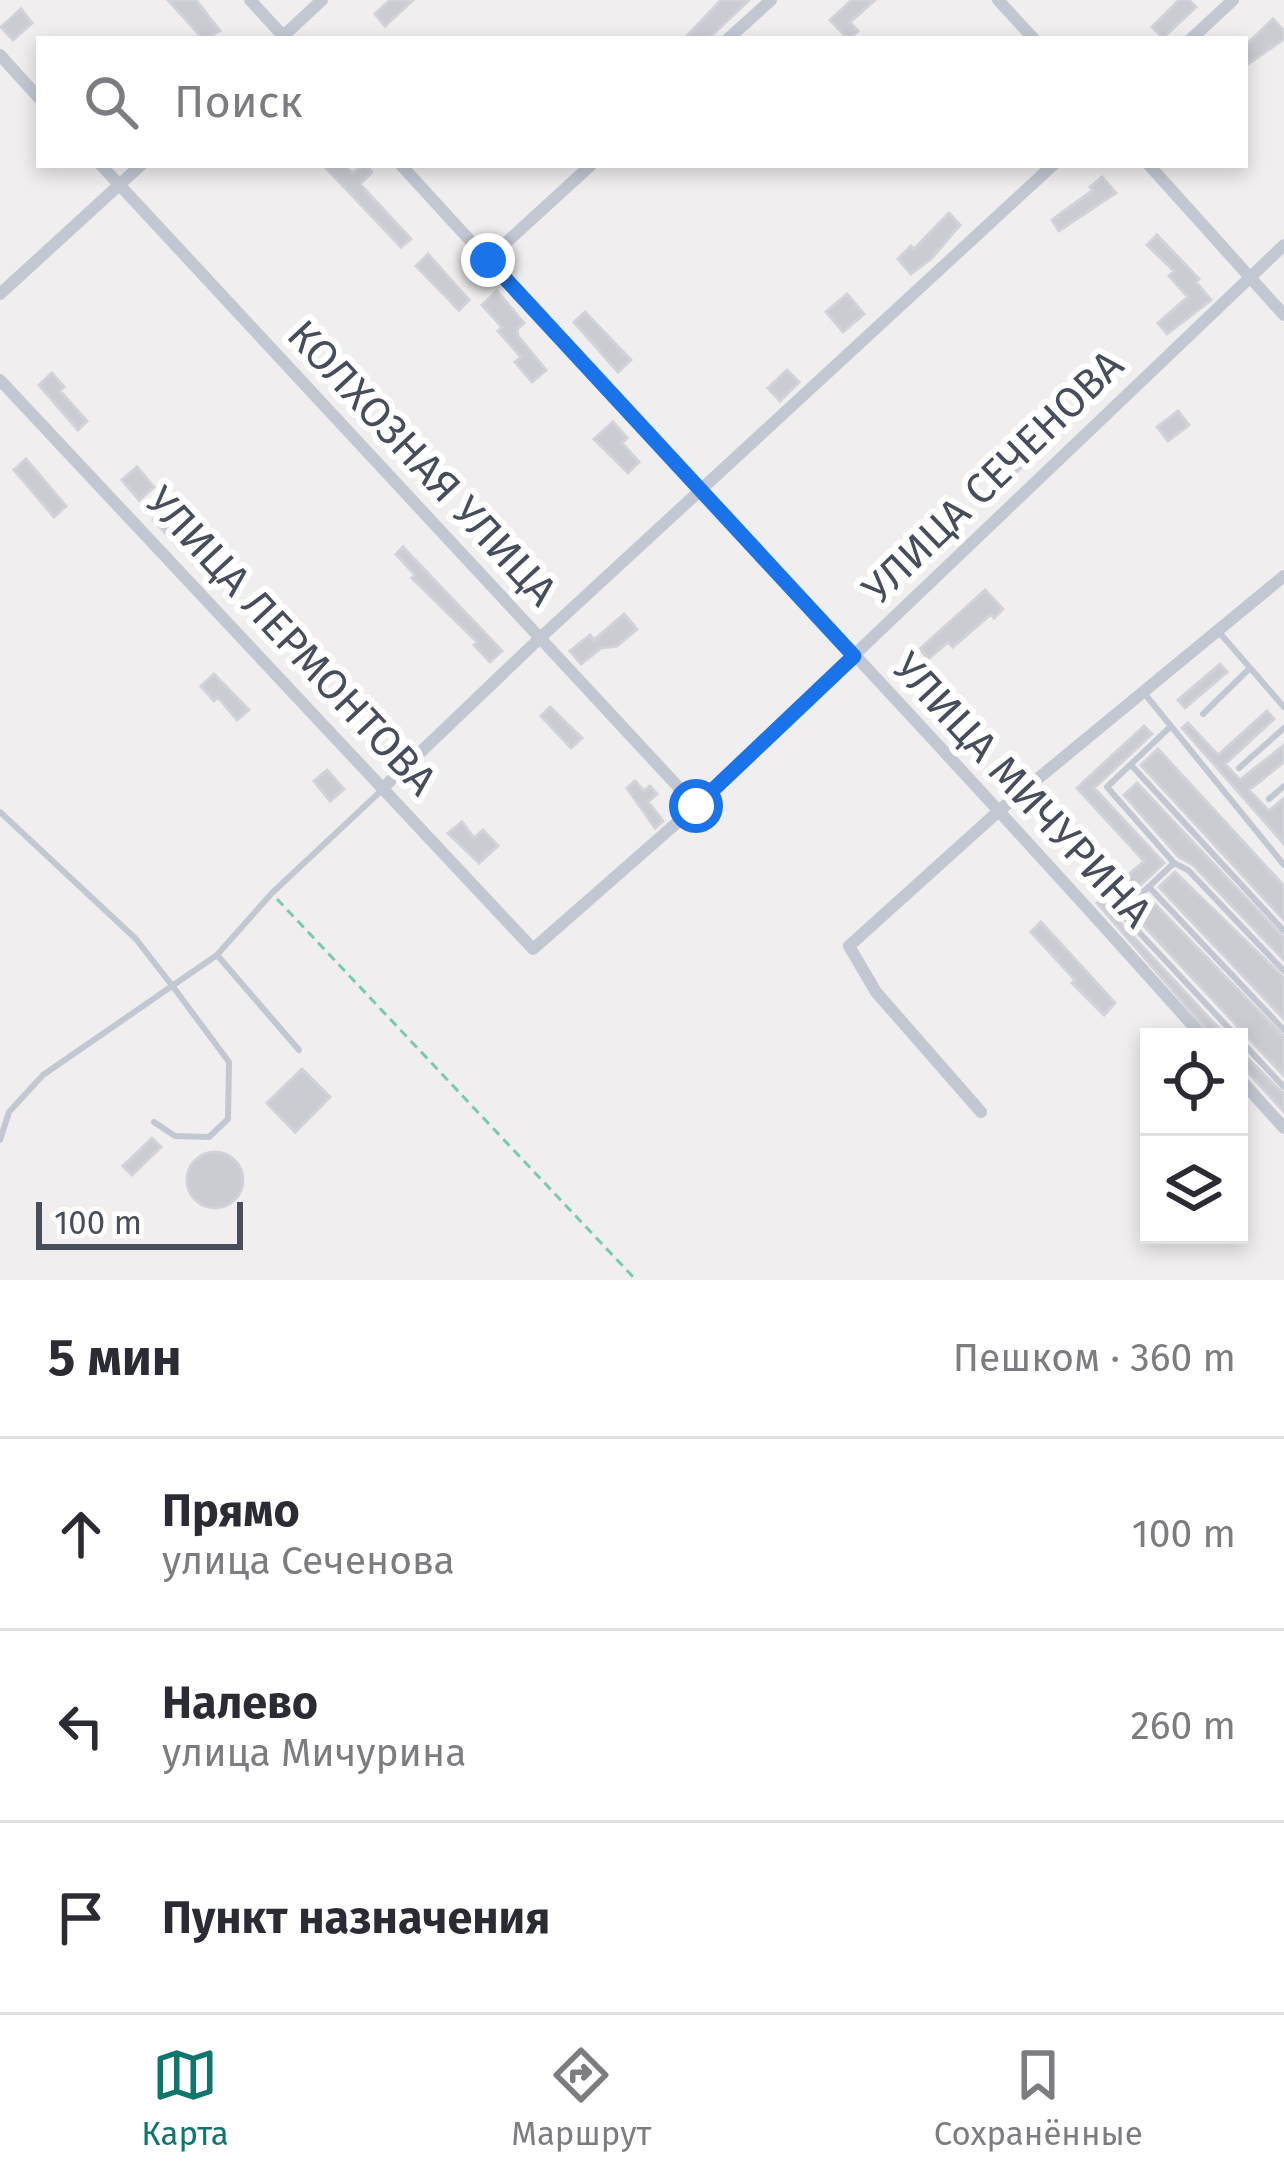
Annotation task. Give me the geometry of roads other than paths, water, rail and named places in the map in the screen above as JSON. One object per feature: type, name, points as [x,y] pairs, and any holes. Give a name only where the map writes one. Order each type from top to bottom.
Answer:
[{"type":"street","points":[[250,0],[281,36]]},
{"type":"street","points":[[285,36],[322,0]]},
{"type":"street","points":[[731,36],[771,0]]},
{"type":"street","points":[[998,0],[1031,36]]},
{"type":"street","points":[[1193,36],[1233,0]]},
{"type":"street","points":[[0,55],[36,95]]},
{"type":"street","name":"КОЛХОЗНАЯ УЛИЦА","points":[[103,168],[696,806]]},
{"type":"street","points":[[0,294],[138,168]]},
{"type":"street","name":"УЛИЦА МИЧУРИНА","points":[[404,168],[1001,809],[1195,1028]]},
{"type":"street","points":[[488,260],[588,168]]},
{"type":"street","points":[[384,787],[1050,168]]},
{"type":"street","points":[[1152,168],[1284,315]]},
{"type":"street","name":"УЛИЦА СЕЧЕНОВА","points":[[533,949],[696,806],[1284,245]]},
{"type":"street","name":"УЛИЦА ЛЕРМОНТОВА","points":[[0,380],[533,949]]},
{"type":"street","points":[[981,1112],[877,992],[849,946],[1001,809],[1284,576]]},
{"type":"street","points":[[1248,1088],[1284,1129]]},
{"type":"lane","points":[[1217,631],[1283,705]]},
{"type":"lane","points":[[1203,714],[1250,668]]},
{"type":"lane","points":[[1144,693],[1284,865]]},
{"type":"lane","points":[[1169,728],[1107,787],[1174,863],[1188,870],[1284,971]]},
{"type":"lane","points":[[1240,768],[1284,728]]},
{"type":"lane","points":[[1131,765],[1284,931]]},
{"type":"lane","points":[[1269,799],[1284,786]]},
{"type":"lane","points":[[0,1140],[9,1112],[43,1075],[217,956],[272,893],[384,787]]},
{"type":"lane","points":[[0,812],[136,939],[229,1062],[228,1119],[209,1137],[175,1136],[154,1122]]},
{"type":"lane","points":[[1174,863],[1121,913],[1229,1028]]},
{"type":"lane","points":[[1150,886],[1284,1030]]},
{"type":"lane","points":[[217,956],[299,1051]]},
{"type":"lane","points":[[1248,1049],[1284,1087]]}]
